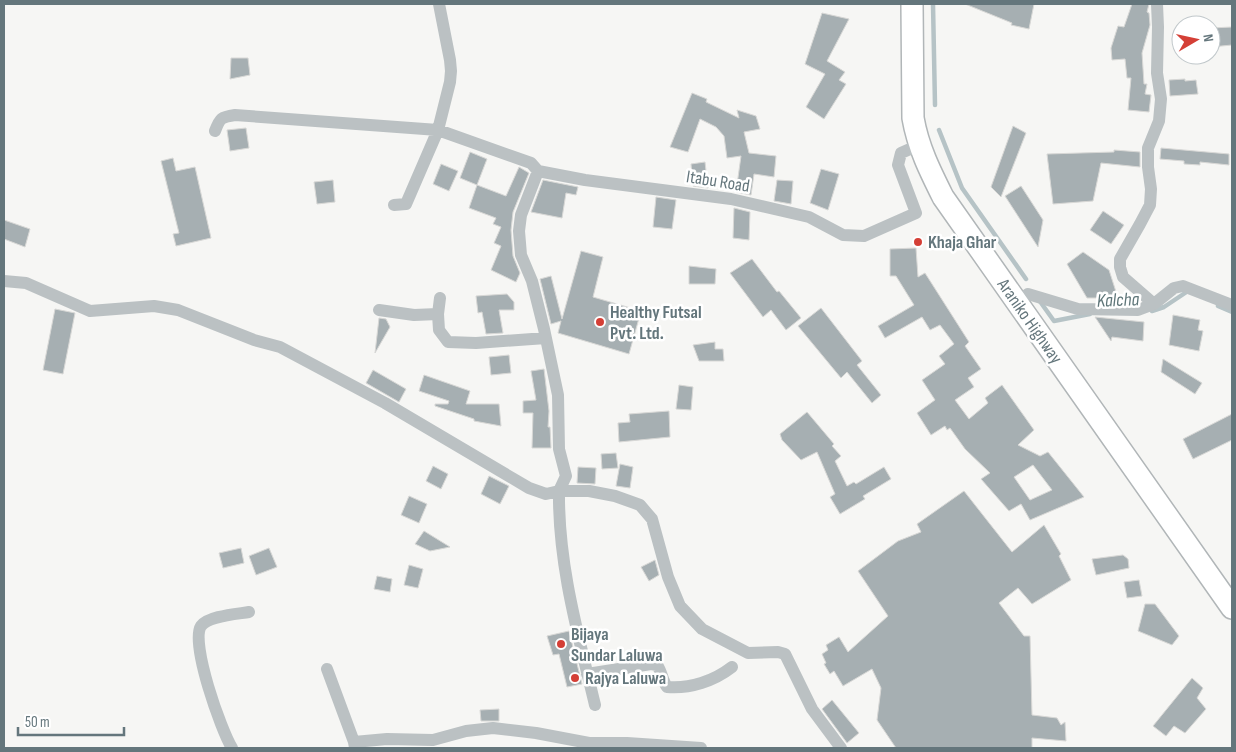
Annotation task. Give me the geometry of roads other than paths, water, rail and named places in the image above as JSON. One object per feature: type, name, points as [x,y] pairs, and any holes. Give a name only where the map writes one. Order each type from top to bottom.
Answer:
[{"type":"highway","name":"Araniko Highway","points":[[912,4],[913,118],[924,160],[943,197],[1232,608]]},
{"type":"street","points":[[394,205],[406,204],[438,130],[451,71],[439,4]]},
{"type":"street","points":[[1154,304],[1123,277],[1120,259],[1150,204],[1151,188],[1148,148],[1159,122],[1161,99],[1157,73],[1158,27],[1156,4]]},
{"type":"street","points":[[215,131],[219,120],[224,116],[235,115],[438,130],[531,163],[538,171],[521,215],[519,231],[521,255],[532,281],[558,395],[559,449],[566,476],[559,491],[560,541],[564,572],[595,705]]},
{"type":"street","name":"Itabu Road","points":[[538,171],[585,180],[730,199],[809,217],[843,235],[864,236],[916,212],[898,165],[901,152],[919,145]]},
{"type":"street","points":[[4,281],[26,283],[90,311],[154,306],[178,310],[254,340],[280,346],[394,408],[529,488],[546,494],[559,491],[590,491],[614,496],[640,505],[652,519],[668,577],[680,606],[702,629],[748,653],[778,652],[785,654],[812,709],[841,748]]},
{"type":"street","points":[[1017,303],[1028,294],[1078,309],[1138,310],[1154,304],[1174,288],[1182,286],[1232,305]]},
{"type":"street","points":[[440,298],[439,330],[448,342],[476,343],[546,338]]},
{"type":"street","points":[[379,310],[414,315],[438,314]]},
{"type":"street","points":[[232,748],[221,727],[203,665],[198,635],[202,626],[209,620],[249,612]]},
{"type":"street","points":[[587,674],[651,664],[657,665],[661,670],[663,682],[667,687],[674,687],[718,678],[732,667]]},
{"type":"street","points":[[327,669],[355,745],[387,739],[432,740],[466,731],[493,728],[536,733],[589,743],[627,743],[701,748]]},
{"type":"waterway","points":[[933,4],[935,105]]},
{"type":"waterway","points":[[939,130],[962,188],[1026,279]]},
{"type":"waterway","name":"Kalcha","points":[[1152,311],[1164,307],[1188,291]]},
{"type":"waterway","name":"Kalcha","points":[[1039,300],[1054,321],[1090,314]]},
{"type":"waterway","name":"Kalcha","points":[[1218,306],[1232,312]]},
{"type":"place","name":"Khaja Ghar","points":[[918,242]]},
{"type":"place","name":"Healthy Futsal Pvt. Ltd.","points":[[600,322]]},
{"type":"place","name":"Bijaya Sundar Laluwa","points":[[561,644]]},
{"type":"place","name":"Rajya Laluwa","points":[[575,678]]}]
